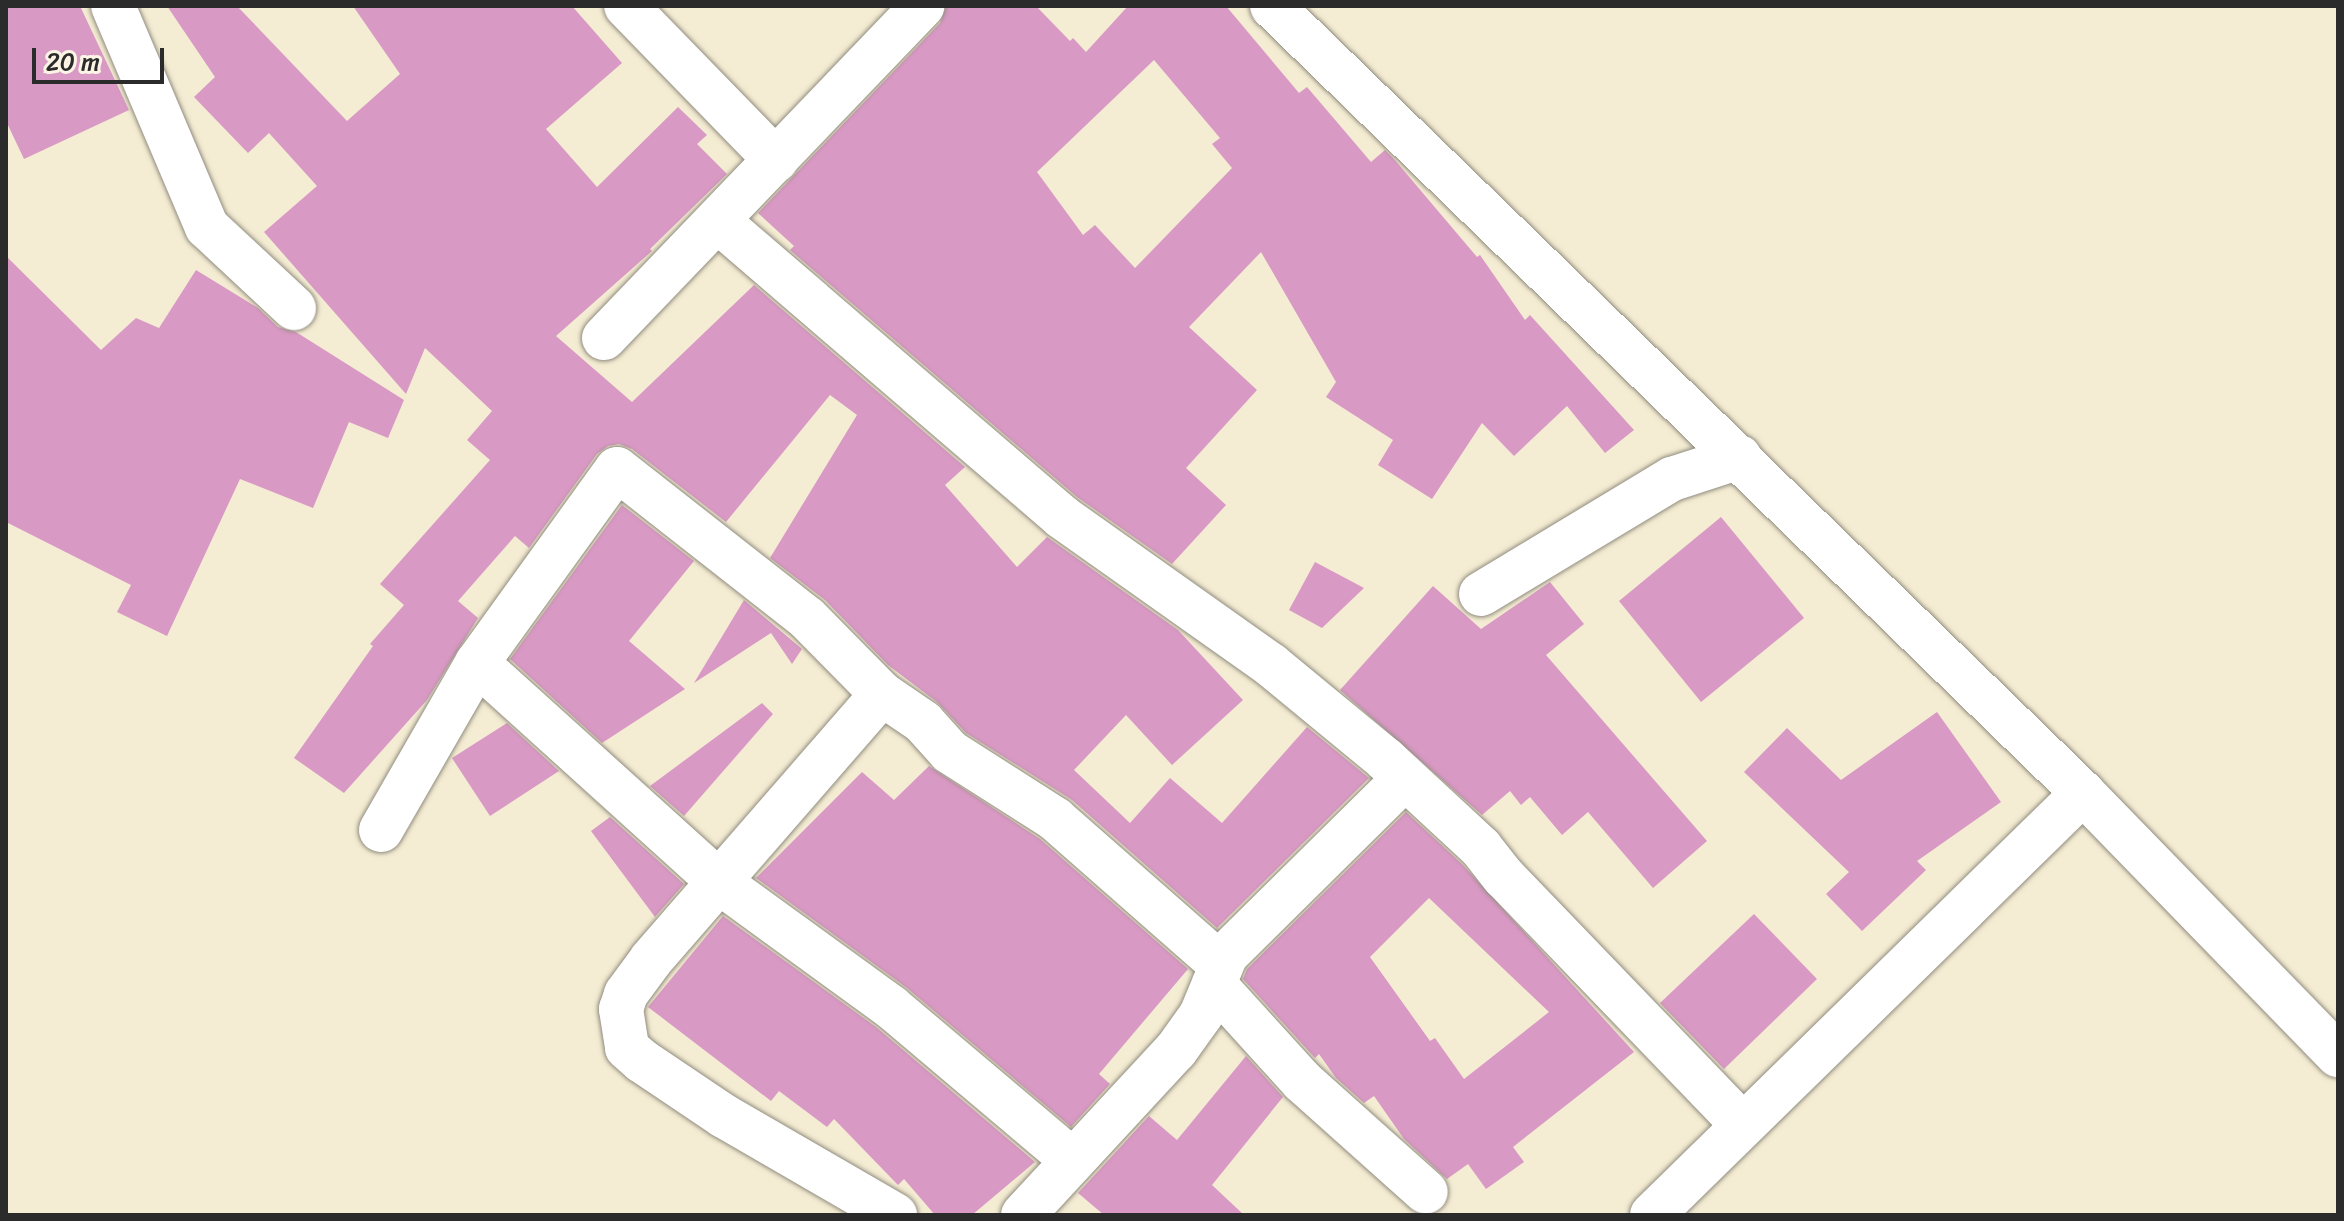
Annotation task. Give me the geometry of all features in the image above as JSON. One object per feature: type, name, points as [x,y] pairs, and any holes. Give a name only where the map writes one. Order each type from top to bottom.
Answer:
[{"type":"street","points":[[113,6],[207,227],[294,308]]},
{"type":"street","points":[[626,6],[776,160]]},
{"type":"street","points":[[604,338],[922,6]]},
{"type":"street","points":[[1272,6],[2083,793],[2338,1055]]},
{"type":"street","points":[[718,221],[1062,517],[1271,665],[1405,778],[1481,848],[1504,877],[1743,1125]]},
{"type":"street","points":[[1481,594],[1672,479],[1740,457]]},
{"type":"street","points":[[381,830],[477,663],[617,469],[807,618],[882,694],[923,722],[950,752],[1055,819],[1218,974],[1302,1081],[1426,1192]]},
{"type":"street","points":[[477,663],[719,882],[891,1007],[1073,1161]]},
{"type":"street","points":[[882,694],[626,994],[621,1009],[627,1048],[724,1116],[895,1215]]},
{"type":"street","points":[[1023,1215],[1176,1050],[1201,1015],[1226,955],[1405,778]]},
{"type":"street","points":[[1652,1215],[2083,793]]},
{"type":"building","points":[[6,6],[80,6],[129,110],[24,159],[6,121]]},
{"type":"building","points":[[167,6],[237,6],[347,121],[400,74],[353,6],[572,6],[622,63],[546,129],[597,187],[678,107],[707,135],[697,144],[727,174],[650,249],[652,251],[556,336],[632,402],[754,285],[965,467],[945,485],[1017,567],[1047,537],[1178,630],[1243,700],[1172,765],[1126,715],[1074,770],[1130,823],[1170,778],[1222,823],[1307,727],[1369,778],[1217,928],[1072,800],[966,733],[937,702],[888,665],[825,600],[770,558],[857,415],[830,395],[726,522],[632,449],[619,444],[608,446],[597,454],[529,548],[515,536],[458,601],[478,618],[427,700],[344,793],[294,758],[373,646],[370,644],[404,605],[380,584],[490,460],[467,440],[492,411],[425,348],[406,394],[264,232],[317,186],[269,133],[248,153],[194,97],[215,77]]},
{"type":"building","points":[[946,6],[1036,6],[1070,41],[1073,38],[1086,52],[1128,6],[1226,6],[1299,93],[1307,87],[1371,162],[1385,150],[1394,159],[1477,257],[1480,255],[1525,320],[1530,315],[1634,430],[1605,453],[1567,406],[1514,456],[1482,423],[1432,499],[1378,465],[1393,440],[1326,397],[1336,382],[1261,252],[1189,327],[1257,390],[1186,468],[1226,505],[1172,564],[1077,497],[790,250],[794,246],[758,213],[940,23]],"holes":[[[1154,60],[1220,138],[1212,144],[1232,168],[1135,268],[1095,225],[1083,235],[1037,172]]]},
{"type":"building","points":[[6,256],[101,350],[136,318],[159,328],[196,270],[258,308],[278,327],[296,332],[404,400],[388,438],[349,422],[313,508],[240,479],[167,636],[117,612],[131,585],[6,522]]},
{"type":"building","points":[[622,505],[694,561],[629,641],[685,689],[602,743],[510,659]]},
{"type":"building","points":[[1721,517],[1804,618],[1701,702],[1619,601]]},
{"type":"building","points":[[1315,562],[1364,588],[1322,628],[1289,610]]},
{"type":"building","points":[[1550,582],[1584,624],[1546,655],[1707,841],[1653,888],[1588,812],[1562,835],[1530,797],[1521,805],[1510,791],[1482,815],[1340,690],[1433,586],[1481,629]]},
{"type":"building","points":[[744,600],[802,649],[792,664],[771,633],[694,683]]},
{"type":"building","points":[[762,703],[773,714],[684,816],[650,786]]},
{"type":"building","points":[[1937,712],[2001,802],[1917,861],[1926,870],[1862,931],[1826,894],[1849,872],[1744,772],[1787,728],[1841,780]]},
{"type":"building","points":[[507,723],[559,771],[490,816],[452,758]]},
{"type":"building","points":[[929,766],[1040,839],[1188,969],[1099,1074],[1110,1084],[1071,1127],[907,988],[756,878],[862,772],[894,800]]},
{"type":"building","points":[[1406,812],[1463,865],[1634,1052],[1513,1147],[1524,1162],[1486,1189],[1468,1164],[1447,1179],[1404,1139],[1374,1096],[1364,1103],[1336,1078],[1319,1054],[1315,1058],[1243,979],[1247,969]],"holes":[[[1429,898],[1549,1012],[1464,1079],[1435,1038],[1430,1041],[1370,957]]]},
{"type":"building","points":[[610,817],[684,884],[655,917],[591,831]]},
{"type":"building","points":[[1754,914],[1817,979],[1724,1069],[1660,1003]]},
{"type":"building","points":[[723,916],[876,1027],[1035,1162],[972,1215],[935,1215],[904,1179],[898,1185],[834,1119],[827,1127],[779,1091],[771,1101],[648,1007]]},
{"type":"building","points":[[1246,1056],[1283,1097],[1212,1185],[1244,1215],[1104,1215],[1078,1193],[1149,1116],[1177,1140]]}]
